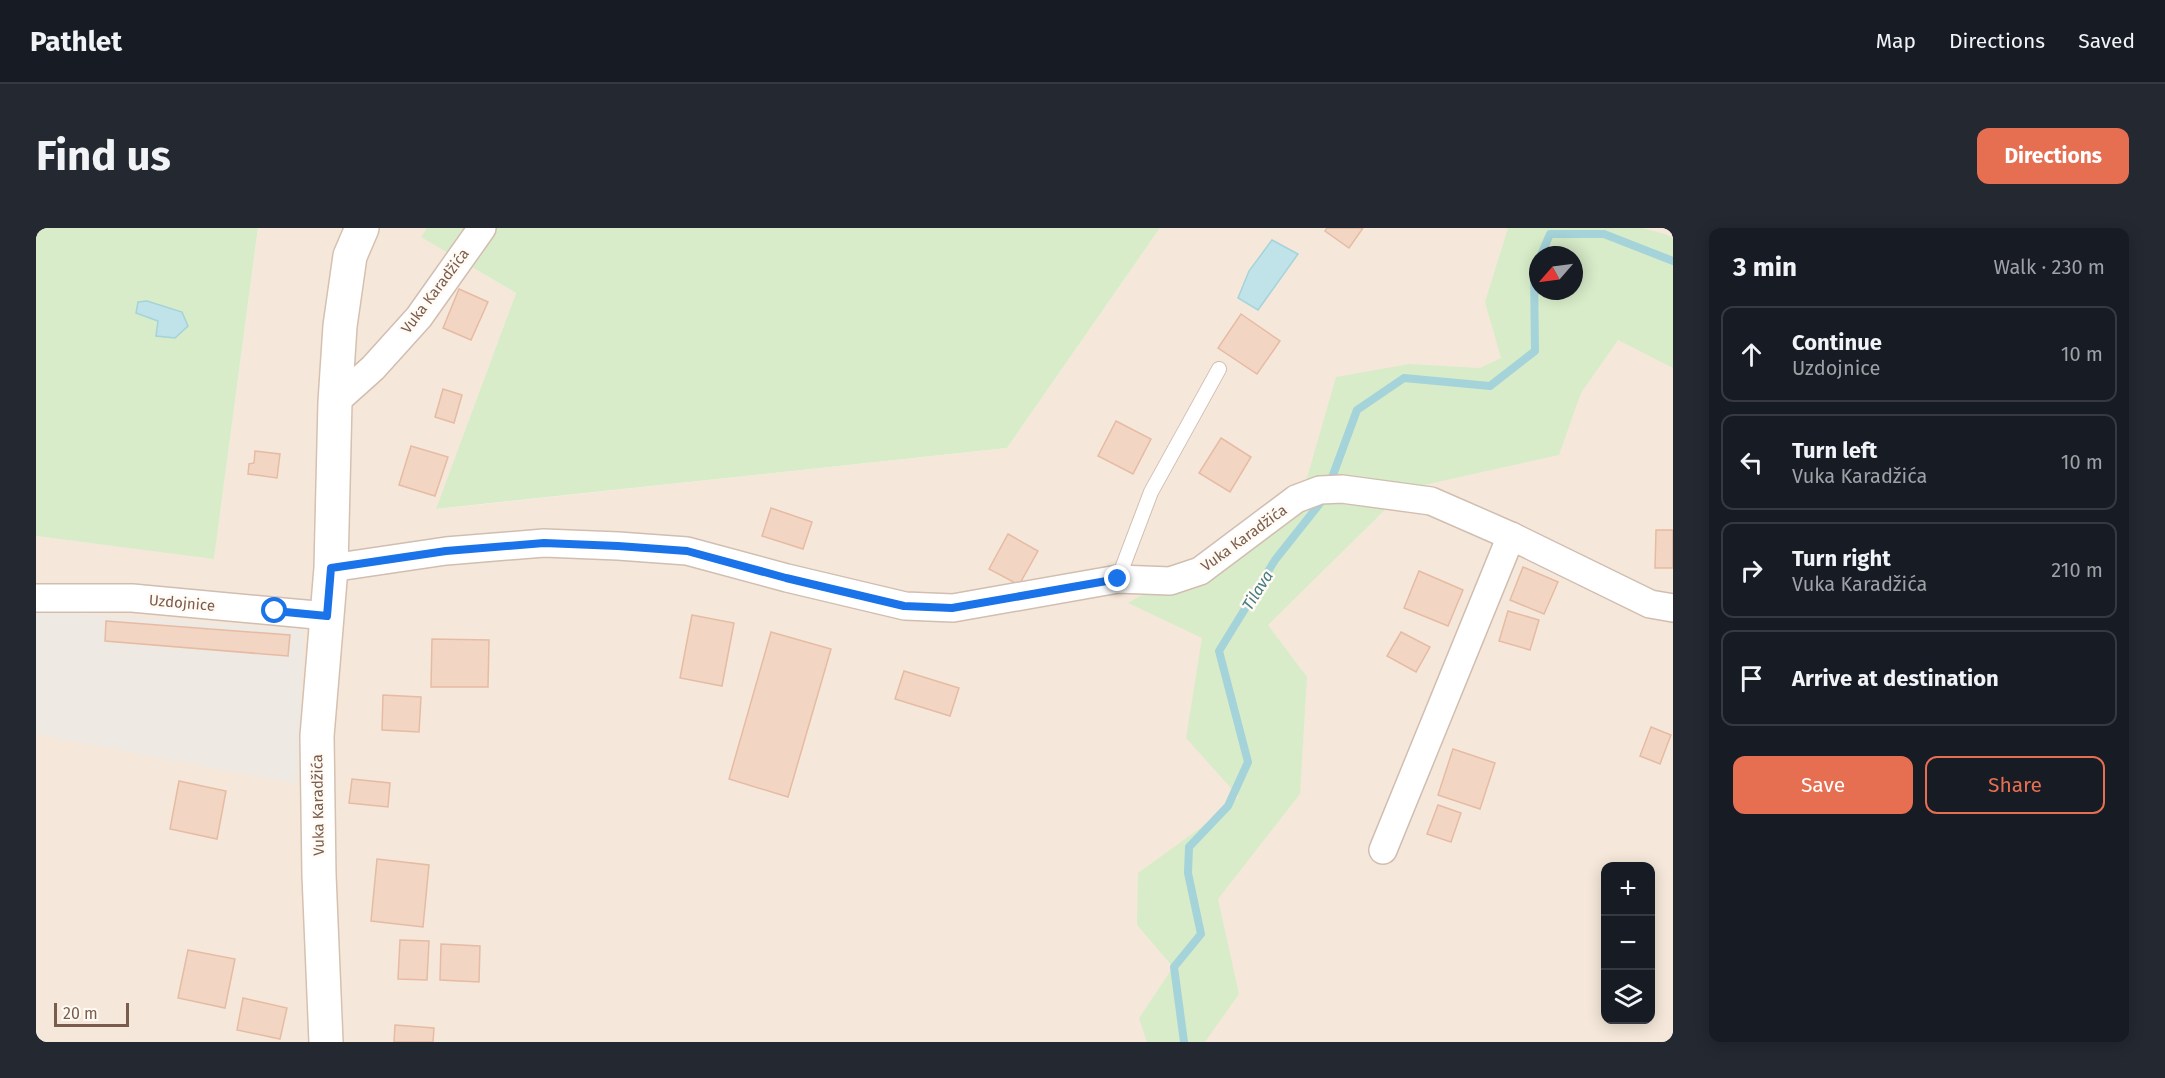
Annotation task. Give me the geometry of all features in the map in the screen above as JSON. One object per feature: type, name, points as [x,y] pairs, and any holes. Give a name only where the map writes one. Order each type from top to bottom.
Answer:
[{"type":"street","name":"Vuka Karadžića","points":[[326,1042],[319,875],[317,736],[331,568],[335,402],[340,326],[350,256],[362,228]]},
{"type":"street","name":"Vuka Karadžića","points":[[335,402],[373,368],[419,317],[482,228]]},
{"type":"street","name":"Vuka Karadžića","points":[[331,568],[446,551],[544,543],[641,548],[687,551],[786,578],[904,606],[952,608],[1118,579],[1170,581],[1200,571],[1296,499],[1331,489],[1431,501],[1511,536],[1650,604],[1673,608]]},
{"type":"street","points":[[1383,850],[1511,536]]},
{"type":"street","name":"Uzdojnice","points":[[36,598],[132,598],[327,616]]},
{"type":"lane","points":[[1118,579],[1151,492],[1219,369]]},
{"type":"shaded area","points":[[258,228],[427,228],[422,237],[516,293],[437,509],[1007,448],[1160,228],[1673,228],[1673,1042],[36,1042],[36,536],[214,558]]},
{"type":"shaded area","points":[[36,610],[304,630],[297,784],[36,734]]},
{"type":"green space","points":[[36,228],[258,228],[214,559],[36,536]]},
{"type":"green space","points":[[427,228],[1160,228],[1007,448],[436,509],[516,293],[421,237]]},
{"type":"green space","points":[[1508,228],[1642,228],[1673,238],[1673,368],[1618,340],[1581,393],[1559,455],[1406,489],[1268,625],[1307,677],[1300,794],[1218,899],[1239,994],[1205,1042],[1147,1042],[1139,1018],[1173,967],[1137,925],[1138,873],[1239,797],[1186,738],[1202,638],[1128,603],[1300,502],[1336,377],[1409,364],[1480,368],[1501,358],[1485,302]]},
{"type":"water","points":[[1272,240],[1298,254],[1258,310],[1238,298],[1249,271]]},
{"type":"water","points":[[147,301],[182,312],[188,326],[175,338],[156,336],[158,321],[136,313],[138,302]]},
{"type":"building","points":[[1327,228],[1363,228],[1349,248],[1325,231]]},
{"type":"building","points":[[459,289],[488,302],[471,340],[443,328]]},
{"type":"building","points":[[1241,314],[1280,341],[1257,374],[1218,348]]},
{"type":"building","points":[[443,389],[462,395],[454,423],[435,417]]},
{"type":"building","points":[[1116,421],[1151,439],[1133,474],[1098,456]]},
{"type":"building","points":[[1221,438],[1251,457],[1230,492],[1199,473]]},
{"type":"building","points":[[411,446],[448,457],[435,496],[399,485]]},
{"type":"building","points":[[255,451],[280,454],[277,478],[248,474],[249,464],[254,463]]},
{"type":"building","points":[[771,508],[812,522],[803,549],[762,536]]},
{"type":"building","points":[[1656,530],[1673,530],[1673,568],[1655,568]]},
{"type":"building","points":[[1008,534],[1038,551],[1019,585],[989,569]]},
{"type":"building","points":[[1523,567],[1558,582],[1544,614],[1510,600]]},
{"type":"building","points":[[1419,571],[1463,590],[1448,626],[1404,608]]},
{"type":"building","points":[[1508,611],[1539,620],[1530,650],[1499,641]]},
{"type":"building","points":[[692,615],[734,623],[722,686],[680,678]]},
{"type":"building","points":[[106,621],[290,635],[288,656],[105,641]]},
{"type":"building","points":[[771,632],[831,649],[788,797],[729,779]]},
{"type":"building","points":[[1401,632],[1430,647],[1416,672],[1387,656]]},
{"type":"building","points":[[432,639],[489,640],[488,687],[431,687]]},
{"type":"building","points":[[904,671],[959,688],[950,716],[895,699]]},
{"type":"building","points":[[383,695],[421,697],[419,732],[382,730]]},
{"type":"building","points":[[1651,727],[1671,735],[1660,764],[1640,756]]},
{"type":"building","points":[[1453,749],[1495,763],[1480,809],[1438,795]]},
{"type":"building","points":[[352,779],[390,783],[388,807],[349,803]]},
{"type":"building","points":[[179,781],[226,791],[217,839],[170,829]]},
{"type":"building","points":[[1438,805],[1461,813],[1451,842],[1427,834]]},
{"type":"building","points":[[377,859],[429,865],[423,927],[371,921]]},
{"type":"building","points":[[400,940],[429,941],[427,980],[398,979]]},
{"type":"building","points":[[441,944],[480,946],[479,982],[440,980]]},
{"type":"building","points":[[188,950],[235,959],[225,1008],[178,998]]},
{"type":"building","points":[[243,998],[287,1008],[280,1039],[237,1030]]},
{"type":"building","points":[[395,1025],[434,1028],[433,1042],[394,1042]]},
{"type":"waterway","name":"Tilava","points":[[1545,246],[1550,234],[1604,234],[1673,261]]},
{"type":"waterway","name":"Tilava","points":[[1330,483],[1357,410],[1404,378],[1490,386],[1535,351],[1534,300]]},
{"type":"waterway","name":"Tilava","points":[[1184,1042],[1174,967],[1201,934],[1188,873],[1189,847],[1228,806],[1248,762],[1219,651],[1275,560],[1325,497]]},
{"type":"route","points":[[275,611],[327,616],[331,568],[446,551],[544,543],[687,551],[786,578],[904,606],[952,608],[1118,579]]}]
